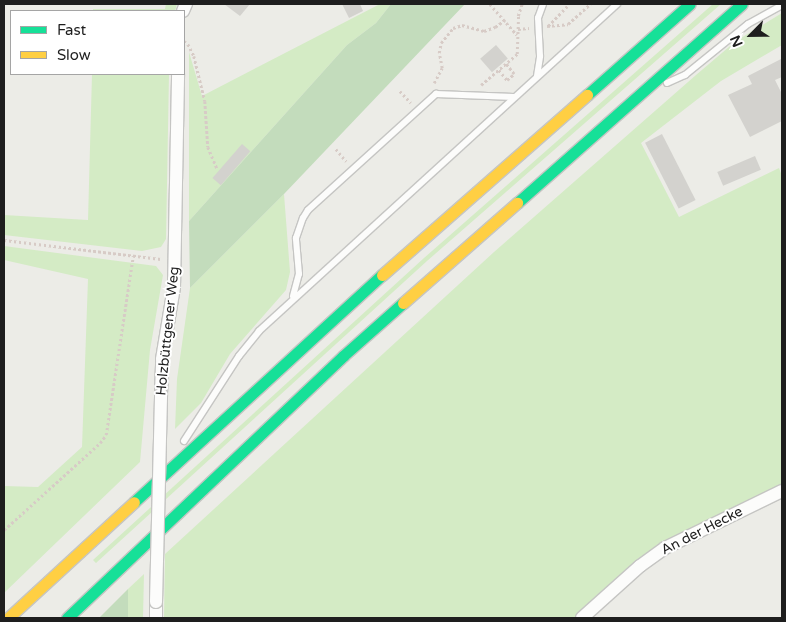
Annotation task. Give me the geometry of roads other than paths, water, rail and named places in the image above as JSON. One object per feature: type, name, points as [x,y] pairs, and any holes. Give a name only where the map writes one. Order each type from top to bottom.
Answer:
[{"type":"highway","points":[[8,618],[321,329],[690,4]]},
{"type":"highway","points":[[67,618],[343,356],[742,4]]},
{"type":"street","name":"Holzbüttgener Weg","points":[[156,618],[160,394],[162,359],[174,287],[178,75]]},
{"type":"street","name":"An der Hecke","points":[[582,618],[640,566],[665,548],[782,491]]},
{"type":"lane","points":[[537,76],[540,56],[538,18],[543,4]]},
{"type":"lane","points":[[182,444],[248,343],[292,300],[617,4]]},
{"type":"lane","points":[[634,98],[685,75],[748,24],[782,5]]},
{"type":"lane","points":[[292,300],[299,274],[296,238],[298,227],[315,204],[436,94],[514,97]]},
{"type":"lane","points":[[148,488],[176,451]]}]
